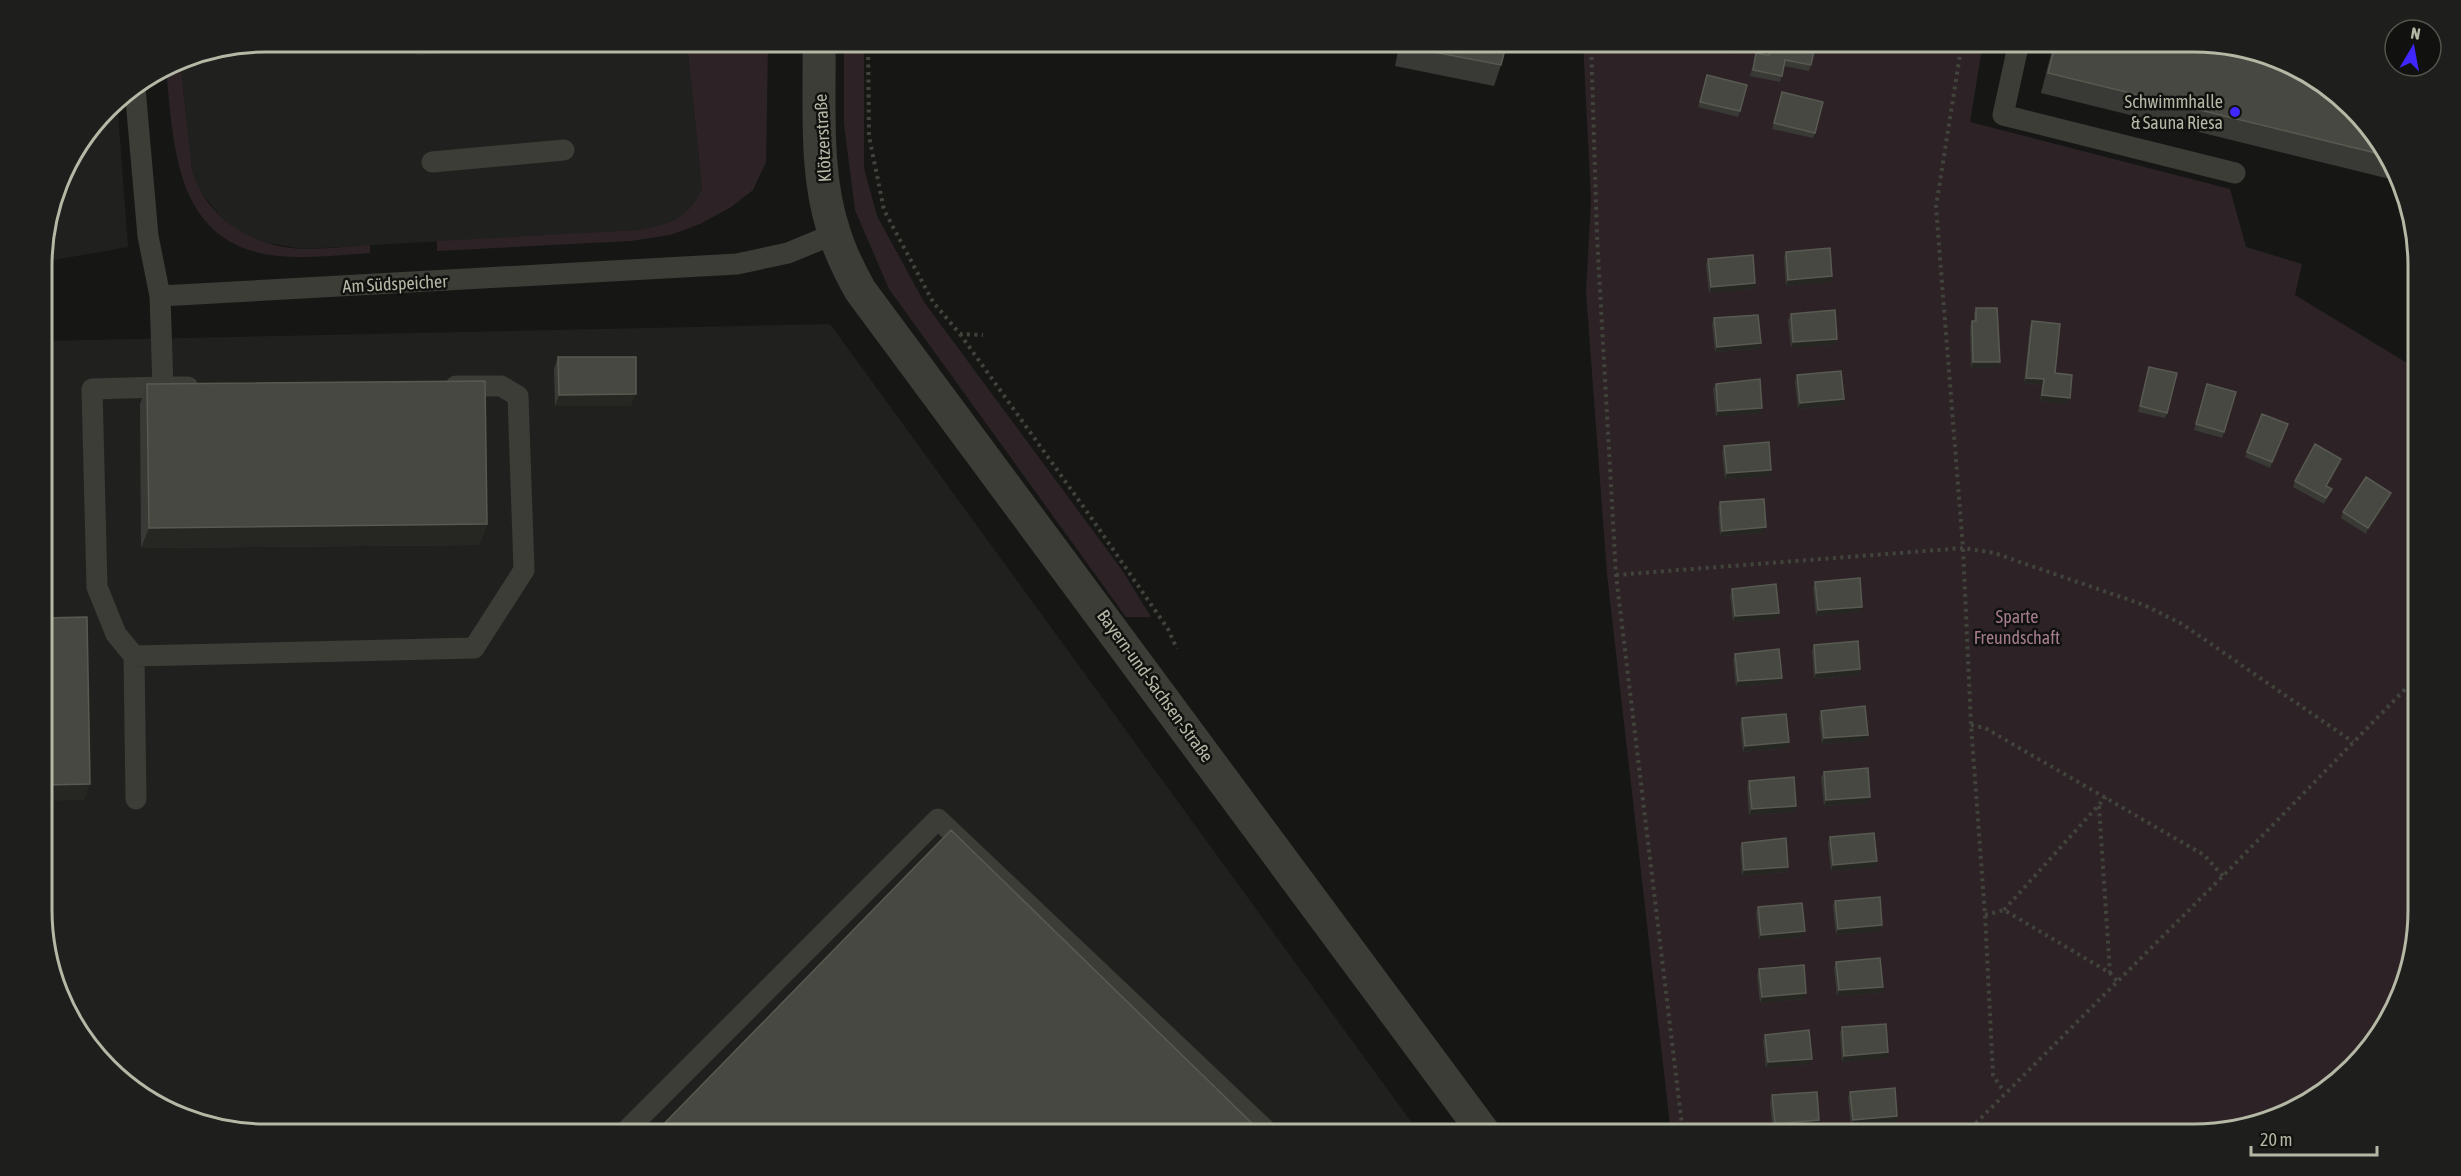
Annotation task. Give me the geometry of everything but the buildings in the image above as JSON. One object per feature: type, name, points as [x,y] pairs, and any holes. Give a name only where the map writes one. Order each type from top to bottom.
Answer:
[{"type":"street","name":"Klötzerstraße","points":[[819,52],[822,164],[834,234]]},
{"type":"street","name":"Bayern-und-Sachsen-Straße","points":[[834,234],[860,290],[1478,1124]]},
{"type":"lane","points":[[2017,52],[2003,115],[2235,174]]},
{"type":"lane","points":[[136,97],[148,236],[160,296],[162,387]]},
{"type":"lane","points":[[432,162],[564,150]]},
{"type":"lane","name":"Am Südspeicher","points":[[160,296],[737,264],[788,253],[834,234]]},
{"type":"lane","points":[[134,656],[474,648],[524,570],[519,396],[501,386],[431,386]]},
{"type":"lane","points":[[136,799],[134,656],[116,634],[97,587],[92,389],[209,387]]},
{"type":"lane","points":[[633,1124],[939,819],[1259,1124]]},
{"type":"path","points":[[868,52],[869,136],[884,210],[933,302],[960,334],[1168,629],[1181,658]]},
{"type":"path","points":[[1591,52],[1597,236],[1616,575],[1682,1124]]},
{"type":"path","points":[[1960,52],[1936,207],[1963,548],[1971,725],[1985,915],[1993,1075],[2004,1092]]},
{"type":"path","points":[[960,334],[983,335]]},
{"type":"path","points":[[1616,575],[1963,548],[1994,553],[2144,605],[2182,624],[2353,742]]},
{"type":"path","points":[[1974,1124],[2223,876],[2408,686]]},
{"type":"path","points":[[1971,725],[1985,728],[2106,796],[2204,855],[2223,876]]},
{"type":"path","points":[[1985,915],[2004,910],[2106,796]]},
{"type":"path","points":[[2099,806],[2110,973]]},
{"type":"path","points":[[2004,910],[2110,973],[2117,981]]},
{"type":"shaded area","points":[[267,52],[688,52],[702,188],[697,204],[682,216],[655,228],[303,249],[258,241],[234,228],[221,217],[197,187],[192,170],[181,71],[211,60],[239,54]]},
{"type":"shaded area","points":[[118,112],[128,247],[53,260],[54,239],[69,185],[81,160],[97,136]]},
{"type":"shaded area","points":[[830,324],[1413,1124],[267,1124],[239,1122],[211,1116],[160,1095],[125,1070],[97,1040],[81,1016],[69,991],[54,937],[52,909],[53,341]]},
{"type":"green space","points":[[688,52],[768,52],[766,162],[753,190],[731,207],[700,224],[670,235],[631,241],[437,251],[437,241],[637,230],[658,226],[676,219],[691,207],[702,188]]},
{"type":"green space","points":[[844,52],[864,52],[864,168],[877,216],[924,302],[1122,570],[1151,617],[1126,617],[889,289],[855,210],[844,124]]},
{"type":"green space","name":"Sparte Freundschaft","points":[[1584,52],[1981,52],[1970,122],[2230,189],[2246,247],[2302,264],[2295,295],[2408,364],[2407,937],[2397,978],[2380,1016],[2364,1040],[2336,1070],[2301,1095],[2276,1107],[2222,1122],[2194,1124],[1670,1124],[1607,574],[1586,292],[1591,200]]},
{"type":"green space","points":[[181,71],[192,170],[208,203],[220,216],[235,228],[268,243],[305,249],[370,245],[370,253],[313,257],[278,256],[244,248],[218,233],[199,213],[186,188],[172,130],[167,78]]},
{"type":"place","name":"Schwimmhalle & Sauna Riesa","points":[[2235,112]]}]
